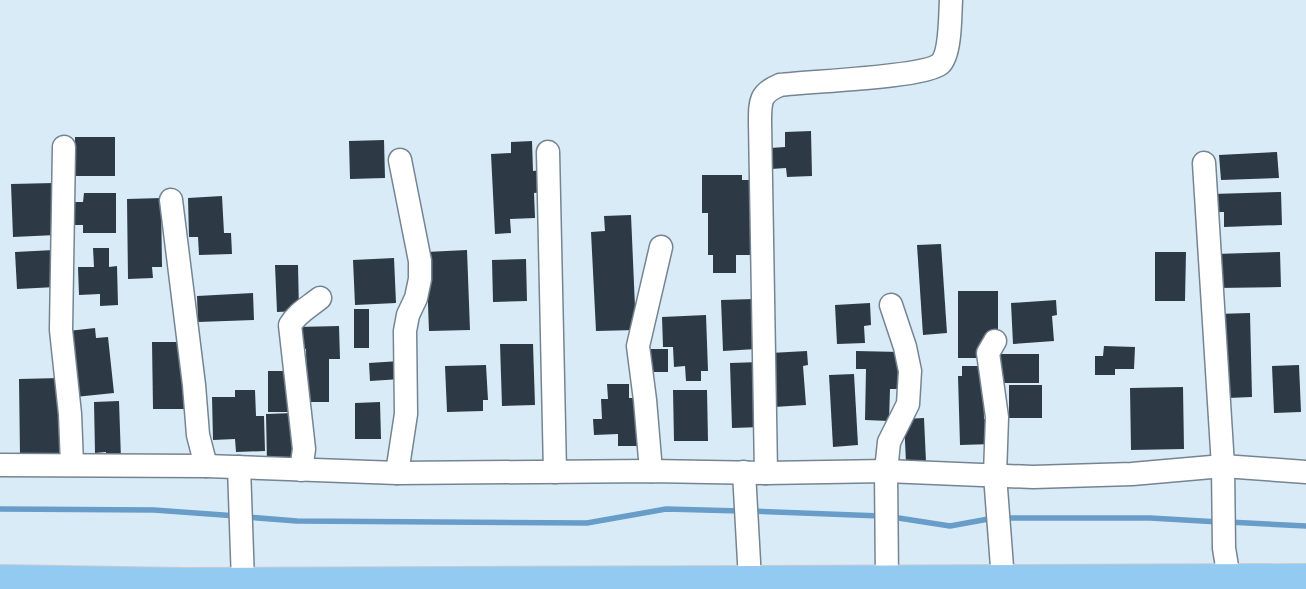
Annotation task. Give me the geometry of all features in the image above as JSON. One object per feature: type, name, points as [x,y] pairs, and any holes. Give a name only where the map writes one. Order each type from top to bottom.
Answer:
[{"type":"main road","points":[[0,579],[184,586],[242,582],[749,567],[812,584],[887,567],[1003,580],[1306,578]]},
{"type":"street","points":[[749,567],[760,108],[763,96],[770,89],[780,85],[900,74],[927,70],[940,64],[947,50],[951,0]]},
{"type":"street","points":[[64,148],[61,330],[70,414],[72,464]]},
{"type":"street","points":[[548,152],[555,472]]},
{"type":"street","points":[[397,473],[406,414],[405,331],[408,315],[416,298],[420,279],[420,261],[400,160]]},
{"type":"street","points":[[1204,163],[1222,473],[1224,548],[1229,579]]},
{"type":"street","points":[[171,200],[194,385],[198,435],[206,466]]},
{"type":"street","points":[[652,471],[638,346],[660,247]]},
{"type":"street","points":[[301,470],[304,450],[290,325],[295,316],[306,310],[320,298]]},
{"type":"street","points":[[887,567],[889,442],[908,404],[910,371],[905,347],[891,305]]},
{"type":"street","points":[[995,341],[988,354],[997,417],[996,479],[1003,580]]},
{"type":"street","points":[[0,466],[72,464],[206,466],[239,474],[301,470],[397,473],[652,471],[751,477],[996,479],[1132,474],[1306,472]]},
{"type":"street","points":[[239,474],[242,582]]},
{"type":"building","points":[[811,131],[812,176],[787,177],[786,168],[771,169],[770,148],[785,147],[785,132]]},
{"type":"building","points":[[75,137],[115,137],[115,176],[75,176]]},
{"type":"building","points":[[384,140],[385,178],[350,179],[349,141]]},
{"type":"building","points":[[532,141],[533,171],[542,170],[543,192],[534,193],[535,218],[510,219],[511,233],[495,234],[491,154],[511,153],[511,142]]},
{"type":"building","points":[[1277,152],[1279,178],[1221,180],[1219,155]]},
{"type":"building","points":[[702,175],[742,175],[742,180],[754,180],[754,255],[736,255],[736,273],[713,273],[713,255],[708,255],[708,213],[702,213]]},
{"type":"building","points":[[54,183],[56,235],[13,237],[11,184]]},
{"type":"building","points":[[1281,192],[1282,225],[1224,227],[1224,212],[1212,212],[1212,194]]},
{"type":"building","points":[[84,193],[116,193],[116,233],[83,233],[83,225],[75,225],[75,202],[83,202]]},
{"type":"building","points":[[222,196],[224,233],[231,233],[232,254],[199,255],[198,237],[189,237],[188,198]]},
{"type":"building","points":[[161,198],[162,267],[152,267],[153,278],[128,279],[127,199]]},
{"type":"building","points":[[631,215],[636,330],[596,331],[591,232],[605,231],[604,216]]},
{"type":"building","points":[[941,244],[947,333],[923,335],[917,245]]},
{"type":"building","points":[[93,248],[109,248],[109,267],[117,266],[118,305],[100,306],[100,294],[79,295],[78,267],[94,267]]},
{"type":"building","points":[[54,250],[56,287],[17,289],[15,252]]},
{"type":"building","points":[[467,250],[470,330],[429,331],[426,252]]},
{"type":"building","points":[[1155,252],[1186,252],[1185,301],[1155,301]]},
{"type":"building","points":[[1280,252],[1281,287],[1216,288],[1215,254]]},
{"type":"building","points":[[394,258],[396,303],[355,305],[353,260]]},
{"type":"building","points":[[526,259],[527,301],[493,302],[492,260]]},
{"type":"building","points":[[275,265],[298,265],[299,311],[277,312]]},
{"type":"building","points":[[958,291],[998,291],[998,335],[990,342],[981,342],[981,358],[958,358]]},
{"type":"building","points":[[253,293],[254,320],[198,322],[197,296]]},
{"type":"building","points":[[754,299],[756,349],[723,351],[721,300]]},
{"type":"building","points":[[1056,300],[1057,315],[1052,316],[1054,341],[1013,344],[1011,303]]},
{"type":"building","points":[[870,303],[871,325],[864,326],[865,343],[837,344],[835,305]]},
{"type":"building","points":[[354,309],[369,309],[369,348],[354,348]]},
{"type":"building","points":[[1250,313],[1252,397],[1228,398],[1216,314]]},
{"type":"building","points":[[706,315],[708,371],[701,371],[701,381],[686,381],[685,366],[674,367],[673,347],[663,347],[662,317]]},
{"type":"building","points":[[339,326],[340,359],[329,359],[329,402],[307,402],[306,349],[297,349],[297,327]]},
{"type":"building","points":[[95,328],[96,338],[108,337],[114,393],[75,397],[68,331]]},
{"type":"building","points":[[152,342],[180,342],[188,409],[153,409]]},
{"type":"building","points":[[500,344],[533,344],[535,405],[502,406]]},
{"type":"building","points":[[1104,346],[1135,347],[1134,369],[1115,369],[1115,375],[1095,375],[1095,356],[1103,356]]},
{"type":"building","points":[[644,349],[668,349],[668,372],[644,372]]},
{"type":"building","points":[[807,351],[808,365],[803,366],[806,405],[774,407],[770,353]]},
{"type":"building","points":[[856,351],[901,352],[900,389],[890,389],[889,421],[865,420],[866,369],[856,369]]},
{"type":"building","points":[[999,354],[1039,354],[1039,383],[999,383]]},
{"type":"building","points":[[400,361],[401,379],[370,381],[369,363]]},
{"type":"building","points":[[760,362],[762,427],[732,428],[730,363]]},
{"type":"building","points":[[486,365],[488,400],[483,400],[483,411],[447,412],[445,366]]},
{"type":"building","points":[[1299,365],[1301,412],[1274,413],[1272,366]]},
{"type":"building","points":[[962,366],[983,366],[984,419],[992,418],[993,444],[960,445],[958,376],[962,376]]},
{"type":"building","points":[[268,371],[290,371],[291,412],[268,412]]},
{"type":"building","points":[[854,374],[858,445],[833,447],[829,375]]},
{"type":"building","points":[[60,378],[61,455],[20,456],[19,379]]},
{"type":"building","points":[[607,384],[629,384],[629,398],[639,398],[640,446],[618,446],[618,434],[594,435],[593,419],[602,419],[601,399],[608,399]]},
{"type":"building","points":[[1009,385],[1042,385],[1042,418],[1009,418]]},
{"type":"building","points":[[1183,387],[1184,449],[1131,450],[1130,388]]},
{"type":"building","points":[[235,390],[255,390],[256,416],[264,416],[265,451],[236,452],[235,439],[213,440],[212,397],[235,397]]},
{"type":"building","points":[[673,390],[707,390],[708,441],[674,441]]},
{"type":"building","points":[[119,401],[121,459],[106,460],[106,452],[95,453],[94,402]]},
{"type":"building","points":[[380,402],[381,439],[355,439],[355,403]]},
{"type":"building","points":[[294,413],[296,462],[267,463],[266,414]]},
{"type":"building","points":[[924,418],[926,462],[906,463],[904,419]]},
{"type":"waterway","points":[[0,509],[154,510],[237,516]]},
{"type":"waterway","points":[[246,517],[297,521],[587,523],[666,509],[741,511]]},
{"type":"waterway","points":[[750,511],[881,516]]},
{"type":"waterway","points":[[892,517],[950,526],[994,518]]},
{"type":"waterway","points":[[1003,518],[1150,518],[1219,522]]},
{"type":"waterway","points":[[1228,522],[1306,526]]}]
